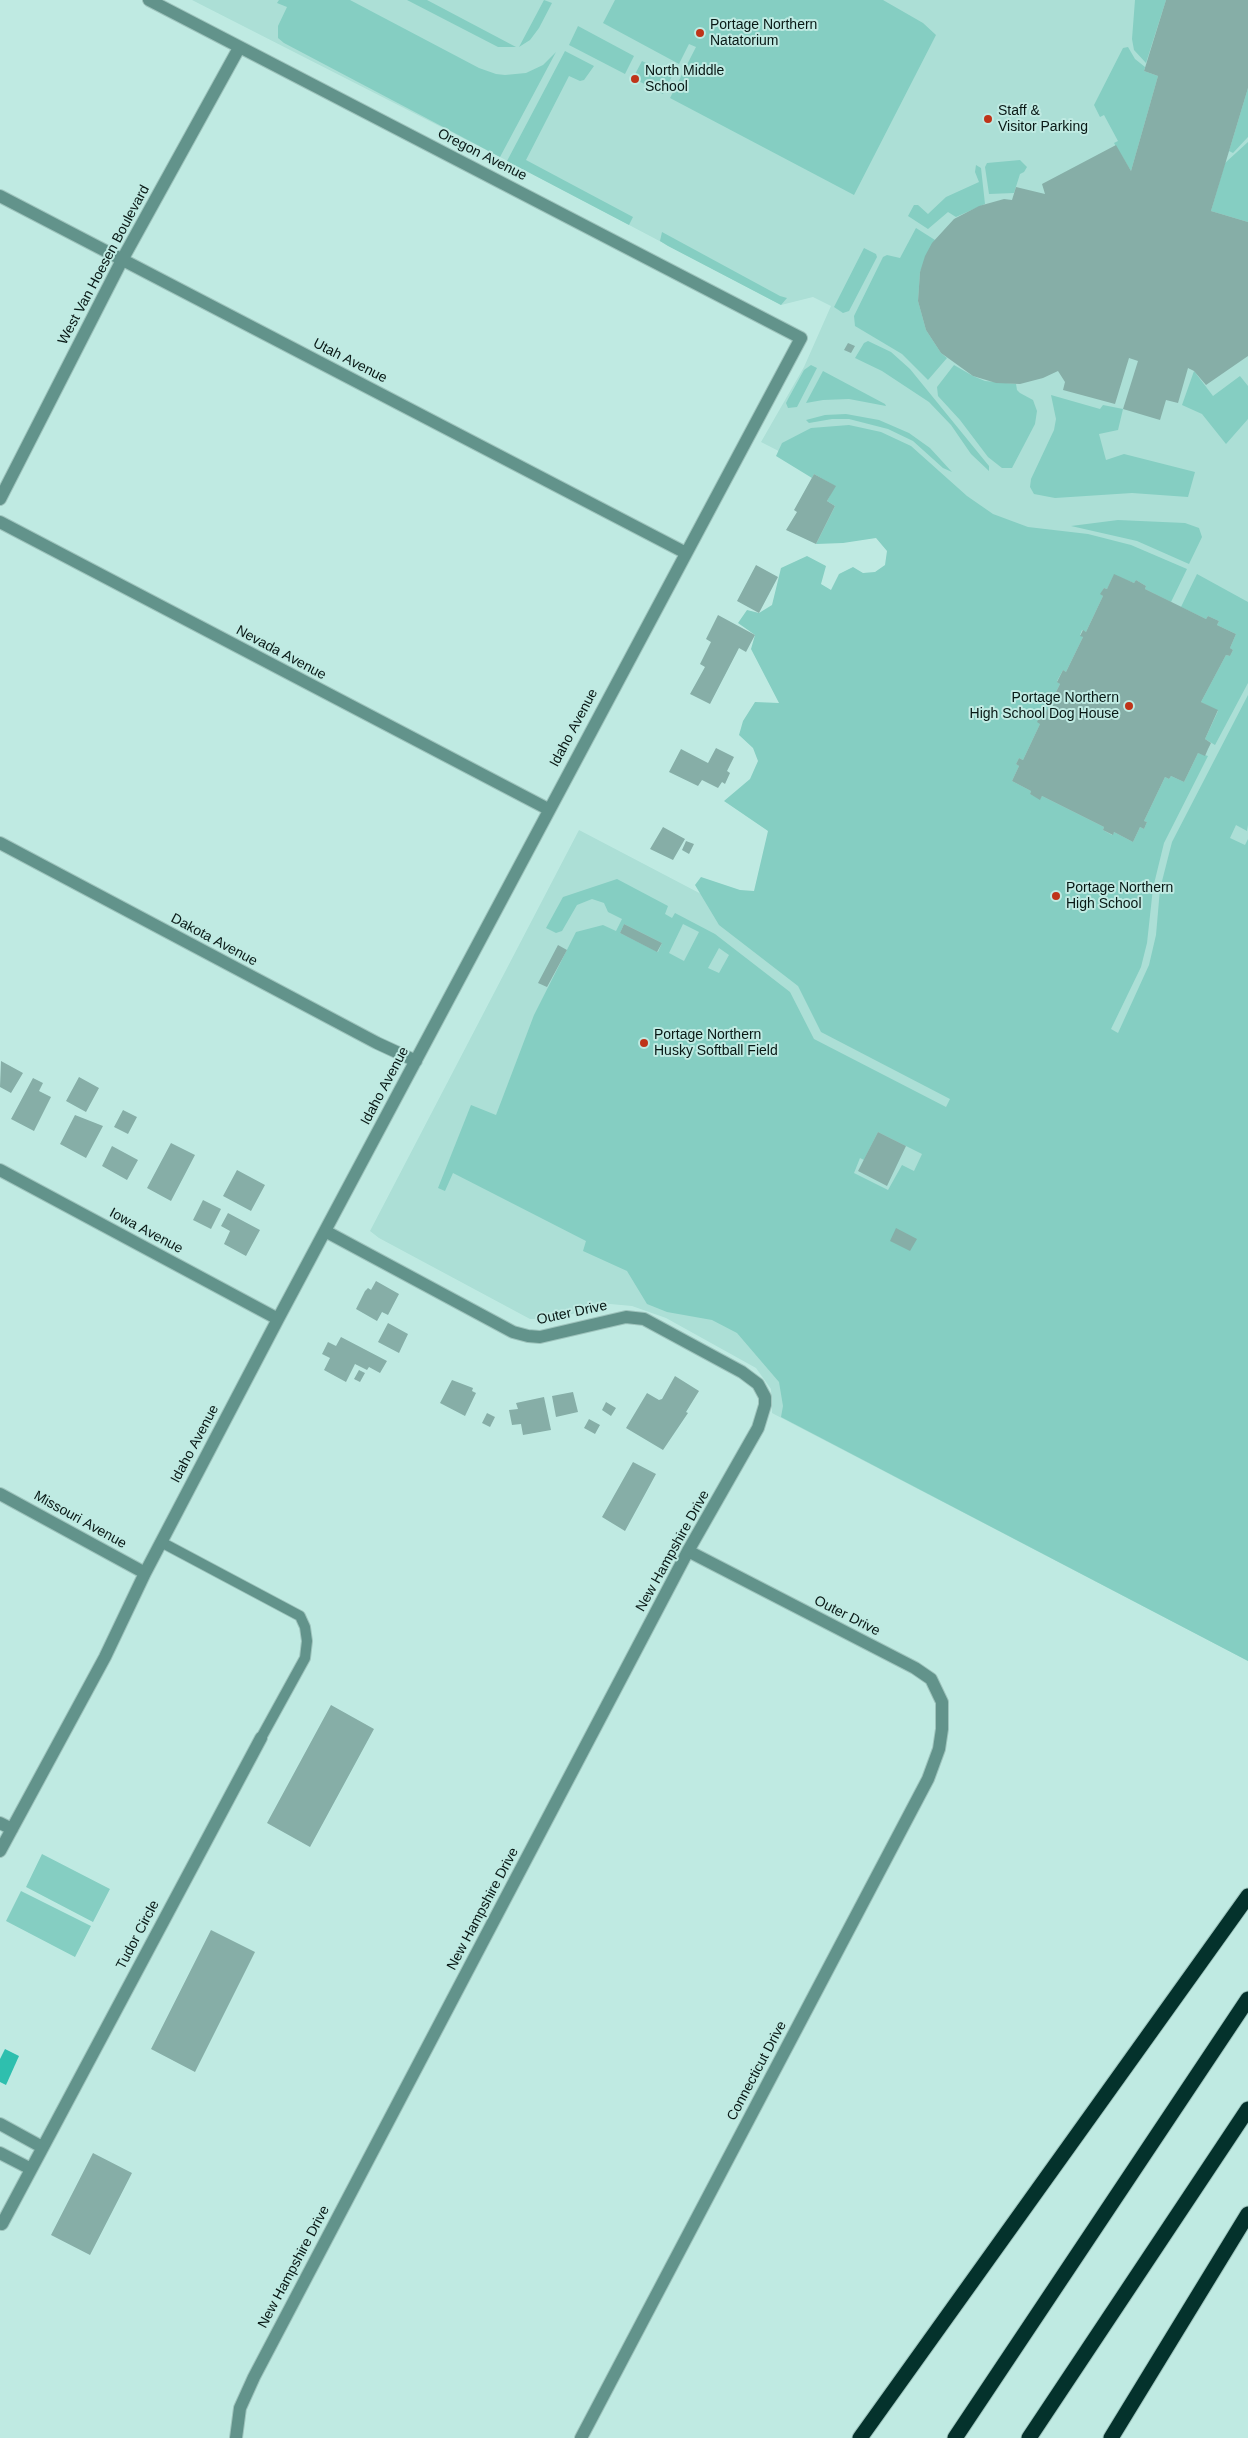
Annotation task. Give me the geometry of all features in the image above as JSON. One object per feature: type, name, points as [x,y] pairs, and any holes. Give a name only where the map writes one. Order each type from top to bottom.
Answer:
[{"type":"highway","points":[[860,2438],[1248,1896]]},
{"type":"highway","points":[[955,2438],[1248,1999]]},
{"type":"highway","points":[[1029,2438],[1248,2109]]},
{"type":"highway","points":[[1111,2438],[1248,2214]]},
{"type":"street","name":"Oregon Avenue","points":[[149,0],[801,338]]},
{"type":"street","name":"West Van Hoesen Boulevard","points":[[0,499],[122,260],[239,48]]},
{"type":"street","name":"Utah Avenue","points":[[0,196],[686,553]]},
{"type":"street","name":"Idaho Avenue","points":[[0,1851],[105,1657],[145,1573],[548,809],[801,338]]},
{"type":"street","name":"Nevada Avenue","points":[[0,522],[548,809]]},
{"type":"street","name":"Dakota Avenue","points":[[0,843],[377,1043],[416,1061]]},
{"type":"street","name":"Iowa Avenue","points":[[0,1170],[278,1319]]},
{"type":"street","name":"Outer Drive","points":[[325,1231],[514,1332],[528,1336],[540,1337],[626,1317],[644,1319],[742,1372],[758,1384],[765,1397]]},
{"type":"street","name":"New Hampshire Drive","points":[[236,2438],[240,2408],[254,2377],[688,1551],[758,1428],[765,1405],[765,1397]]},
{"type":"street","name":"Missouri Avenue","points":[[0,1494],[145,1573]]},
{"type":"street","name":"Outer Drive","points":[[688,1551],[915,1668],[931,1679],[942,1702],[942,1713]]},
{"type":"street","name":"Connecticut Drive","points":[[581,2438],[928,1779],[939,1749],[942,1713]]},
{"type":"street","name":"Tudor Circle","points":[[2,2224],[261,1738]]},
{"type":"street","points":[[0,1823],[12,1830]]},
{"type":"street","points":[[0,2124],[42,2147]]},
{"type":"street","points":[[0,2153],[31,2169]]},
{"type":"lane","points":[[162,1542],[300,1616],[306,1627],[305,1658],[261,1738]]},
{"type":"shaded area","name":"Portage Northern High School","points":[[192,0],[1248,0],[1248,1661],[772,1413],[771,1389],[756,1368],[666,1318],[632,1306],[610,1304],[553,1319],[530,1319],[379,1238],[370,1231],[579,830],[829,961],[1030,579],[761,442],[804,367],[831,306],[813,297],[781,305],[500,157]]},
{"type":"shaded area","points":[[279,0],[350,0],[479,68],[496,74],[526,73],[543,65],[556,52],[500,157],[284,43],[278,38],[278,26],[287,7],[277,3]]},
{"type":"shaded area","points":[[407,0],[427,0],[516,47],[498,47]]},
{"type":"shaded area","points":[[544,0],[552,3],[539,28],[530,40],[519,47]]},
{"type":"shaded area","points":[[615,0],[883,0],[923,23],[936,35],[854,195],[670,98],[696,47],[689,44],[679,64],[603,23]]},
{"type":"shaded area","points":[[1135,0],[1166,0],[1146,63],[1134,50],[1132,39]]},
{"type":"shaded area","points":[[578,26],[634,56],[625,74],[569,45]]},
{"type":"shaded area","points":[[1128,47],[1135,59],[1145,67],[1144,71],[1158,76],[1131,171],[1114,143],[1118,141],[1104,115],[1100,117],[1094,105],[1123,48]]},
{"type":"shaded area","points":[[565,51],[594,66],[584,80],[580,81],[569,76],[526,160],[633,217],[629,225],[507,161]]},
{"type":"shaded area","points":[[642,61],[672,76],[663,94],[633,78]]},
{"type":"shaded area","points":[[1248,88],[1248,137],[1233,153],[1229,151]]},
{"type":"shaded area","points":[[1248,142],[1248,222],[1211,211],[1225,163]]},
{"type":"shaded area","points":[[1020,160],[1027,167],[1020,174],[1014,193],[989,194],[985,167],[987,163]]},
{"type":"shaded area","points":[[976,165],[981,168],[985,204],[956,217],[948,212],[928,229],[908,216],[914,205],[918,205],[928,214],[946,197],[979,182],[975,172]]},
{"type":"shaded area","points":[[916,228],[935,240],[920,272],[918,301],[926,330],[941,353],[947,358],[928,380],[902,354],[855,326],[854,316],[883,257],[887,255],[900,258]]},
{"type":"shaded area","points":[[662,232],[787,298],[781,305],[668,246],[660,241]]},
{"type":"shaded area","points":[[864,248],[876,254],[877,257],[849,311],[843,313],[834,307]]},
{"type":"shaded area","points":[[868,341],[891,352],[910,369],[989,466],[989,471],[971,454],[951,425],[929,402],[882,371],[855,358],[864,343]]},
{"type":"shaded area","points":[[811,365],[817,368],[797,407],[788,408],[786,403],[788,399],[804,370]]},
{"type":"shaded area","points":[[954,365],[985,381],[1016,384],[1017,390],[1020,393],[1033,400],[1037,411],[1035,424],[1012,468],[1002,468],[988,457],[960,420],[938,396],[937,387]]},
{"type":"shaded area","points":[[823,371],[886,406],[849,399],[806,403]]},
{"type":"shaded area","points":[[1194,371],[1213,396],[1240,376],[1248,386],[1248,419],[1226,444],[1202,414],[1182,405]]},
{"type":"shaded area","points":[[1051,395],[1100,409],[1103,405],[1123,409],[1118,430],[1099,434],[1106,460],[1124,454],[1195,472],[1188,497],[1132,493],[1055,498],[1034,494],[1030,487],[1031,479],[1054,430],[1056,419]]},
{"type":"shaded area","points":[[846,414],[879,420],[909,433],[930,448],[952,472],[943,468],[913,441],[888,429],[849,419],[832,419],[809,423],[806,420],[825,415]]},
{"type":"shaded area","name":"Portage Northern High School","points":[[849,425],[881,432],[911,446],[967,496],[993,514],[1028,527],[1088,534],[1131,545],[1187,569],[1171,602],[1145,589],[1146,586],[1136,580],[1134,583],[1114,575],[1107,589],[1104,588],[1101,594],[1103,596],[1086,632],[1082,630],[1080,635],[1083,637],[1066,672],[1063,670],[1057,681],[1060,684],[1043,718],[1040,716],[1040,724],[1023,760],[1019,758],[1016,764],[1019,766],[1012,781],[1031,791],[1030,794],[1040,799],[1042,796],[1104,827],[1103,830],[1112,835],[1114,832],[1133,842],[1140,827],[1144,829],[1147,822],[1144,821],[1165,777],[1169,779],[1171,776],[1184,782],[1198,753],[1208,756],[1164,843],[1153,888],[1147,943],[1141,967],[1111,1029],[1118,1033],[1149,965],[1156,935],[1160,889],[1172,842],[1248,695],[1248,825],[1247,831],[1236,825],[1230,838],[1245,845],[1248,839],[1248,1661],[781,1417],[783,1406],[779,1382],[737,1333],[712,1320],[667,1312],[647,1304],[627,1271],[583,1251],[586,1241],[453,1173],[445,1191],[438,1188],[471,1105],[496,1115],[534,1015],[576,932],[603,925],[616,931],[622,919],[608,912],[604,903],[592,899],[577,905],[562,931],[556,933],[546,928],[563,897],[617,879],[668,906],[665,914],[672,918],[675,913],[715,934],[790,992],[814,1039],[946,1107],[950,1099],[821,1032],[798,986],[719,925],[695,885],[701,877],[740,890],[754,891],[768,831],[724,801],[750,779],[758,761],[753,748],[739,735],[743,721],[755,702],[779,703],[751,649],[755,635],[738,623],[747,610],[759,613],[772,605],[781,568],[807,556],[826,566],[821,584],[831,590],[839,574],[853,567],[863,573],[875,572],[885,565],[887,551],[876,538],[843,543],[816,544],[835,506],[827,501],[835,486],[814,474],[812,478],[776,456],[782,443],[811,428]],"holes":[[[624,924],[662,943],[658,952],[620,933]],[[683,924],[699,932],[684,961],[669,953]],[[719,948],[729,955],[719,973],[708,968]],[[878,1132],[922,1154],[914,1171],[902,1165],[888,1190],[854,1173],[860,1158],[864,1160]]]},
{"type":"shaded area","points":[[1118,520],[1185,523],[1199,528],[1202,537],[1189,564],[1137,541],[1071,526]]},
{"type":"shaded area","points":[[1197,574],[1248,602],[1248,683],[1215,745],[1205,739],[1218,711],[1201,702],[1226,655],[1230,656],[1233,650],[1230,648],[1236,634],[1217,625],[1219,621],[1208,616],[1206,619],[1181,607]]},
{"type":"shaded area","points":[[42,1854],[110,1889],[93,1922],[26,1887]]},
{"type":"shaded area","points":[[21,1891],[91,1926],[75,1957],[6,1921]]},
{"type":"shaded area","points":[[5,2049],[19,2056],[6,2085],[0,2082],[0,2059]]},
{"type":"building","points":[[1166,0],[1248,0],[1248,88],[1211,211],[1248,222],[1248,356],[1206,385],[1194,371],[1188,368],[1178,403],[1166,400],[1160,420],[1123,409],[1138,361],[1129,358],[1115,404],[1063,390],[1065,382],[1058,371],[1043,378],[1020,384],[996,383],[973,376],[941,353],[926,330],[918,301],[920,272],[925,256],[932,243],[954,219],[979,206],[1004,199],[1012,200],[1016,187],[1045,194],[1042,184],[1116,145],[1131,171],[1158,76],[1144,71]]},
{"type":"building","points":[[848,343],[855,346],[851,353],[844,350]]},
{"type":"building","points":[[814,474],[836,486],[827,501],[835,506],[816,544],[786,530],[797,512],[794,510]]},
{"type":"building","points":[[756,565],[778,577],[759,613],[737,601]]},
{"type":"building","name":"Portage Northern High School Dog House","points":[[1114,574],[1134,583],[1136,580],[1146,586],[1145,589],[1206,619],[1208,616],[1219,621],[1217,625],[1236,634],[1230,648],[1233,650],[1230,656],[1226,655],[1201,702],[1218,710],[1205,739],[1211,743],[1205,756],[1198,753],[1184,782],[1171,776],[1169,779],[1165,777],[1144,821],[1147,822],[1144,829],[1140,827],[1133,842],[1114,832],[1113,835],[1103,830],[1104,827],[1042,796],[1040,800],[1030,794],[1031,791],[1012,781],[1019,766],[1016,764],[1019,758],[1023,760],[1040,724],[1037,722],[1040,716],[1043,718],[1060,684],[1057,682],[1063,670],[1066,672],[1083,637],[1080,636],[1083,630],[1086,632],[1103,596],[1100,594],[1104,588],[1107,589]]},
{"type":"building","points":[[718,615],[755,635],[746,652],[739,648],[710,704],[690,694],[705,667],[700,664],[711,642],[706,639]]},
{"type":"building","points":[[716,748],[734,757],[727,771],[730,773],[725,784],[722,782],[718,788],[702,780],[698,786],[669,772],[681,749],[708,763]]},
{"type":"building","points":[[663,827],[685,839],[673,860],[650,849]]},
{"type":"building","points":[[686,841],[694,844],[689,854],[682,850]]},
{"type":"building","points":[[624,924],[662,943],[657,952],[620,933]]},
{"type":"building","points":[[558,945],[567,950],[547,987],[538,983]]},
{"type":"building","points":[[1,1061],[23,1073],[11,1093],[0,1087]]},
{"type":"building","points":[[79,1077],[99,1088],[86,1112],[66,1101]]},
{"type":"building","points":[[33,1078],[43,1083],[39,1091],[51,1097],[34,1131],[11,1119]]},
{"type":"building","points":[[123,1110],[137,1117],[128,1134],[114,1127]]},
{"type":"building","points":[[75,1115],[103,1126],[86,1158],[60,1144]]},
{"type":"building","points":[[878,1132],[906,1146],[887,1186],[858,1171]]},
{"type":"building","points":[[171,1143],[195,1155],[171,1201],[147,1188]]},
{"type":"building","points":[[112,1146],[138,1160],[127,1180],[102,1166]]},
{"type":"building","points":[[237,1170],[265,1185],[251,1211],[223,1196]]},
{"type":"building","points":[[203,1200],[221,1209],[211,1229],[193,1220]]},
{"type":"building","points":[[228,1213],[260,1230],[246,1256],[224,1244],[230,1231],[221,1226]]},
{"type":"building","points":[[896,1228],[917,1239],[910,1251],[890,1241]]},
{"type":"building","points":[[376,1281],[399,1294],[388,1315],[382,1312],[377,1321],[356,1309],[365,1291],[368,1288],[371,1290]]},
{"type":"building","points":[[388,1323],[408,1334],[399,1353],[378,1342]]},
{"type":"building","points":[[341,1337],[387,1361],[380,1373],[369,1367],[367,1370],[355,1364],[346,1382],[324,1370],[330,1358],[322,1354],[328,1342],[336,1346]]},
{"type":"building","points":[[359,1370],[365,1373],[360,1382],[354,1379]]},
{"type":"building","points":[[675,1376],[699,1391],[686,1412],[688,1413],[663,1450],[626,1428],[647,1393],[659,1400],[662,1399]]},
{"type":"building","points":[[452,1380],[473,1388],[472,1391],[476,1393],[465,1416],[440,1403]]},
{"type":"building","points":[[573,1392],[578,1412],[556,1417],[552,1396]]},
{"type":"building","points":[[544,1397],[551,1430],[523,1435],[521,1424],[512,1425],[509,1410],[518,1409],[516,1403]]},
{"type":"building","points":[[606,1402],[616,1408],[611,1416],[602,1410]]},
{"type":"building","points":[[487,1413],[495,1417],[490,1427],[482,1423]]},
{"type":"building","points":[[589,1419],[600,1425],[595,1434],[584,1428]]},
{"type":"building","points":[[633,1462],[656,1474],[625,1531],[602,1517]]},
{"type":"building","points":[[331,1705],[374,1729],[310,1847],[267,1823]]},
{"type":"building","points":[[211,1930],[255,1952],[195,2072],[151,2049]]},
{"type":"building","points":[[93,2153],[132,2173],[90,2255],[51,2235]]},
{"type":"place","name":"Portage Northern Natatorium","points":[[700,33]]},
{"type":"place","name":"North Middle School","points":[[635,79]]},
{"type":"place","name":"Staff & Visitor Parking","points":[[988,119]]},
{"type":"place","name":"Portage Northern High School Dog House","points":[[1129,706]]},
{"type":"place","name":"Portage Northern High School","points":[[1056,896]]},
{"type":"place","name":"Portage Northern Husky Softball Field","points":[[644,1043]]}]
